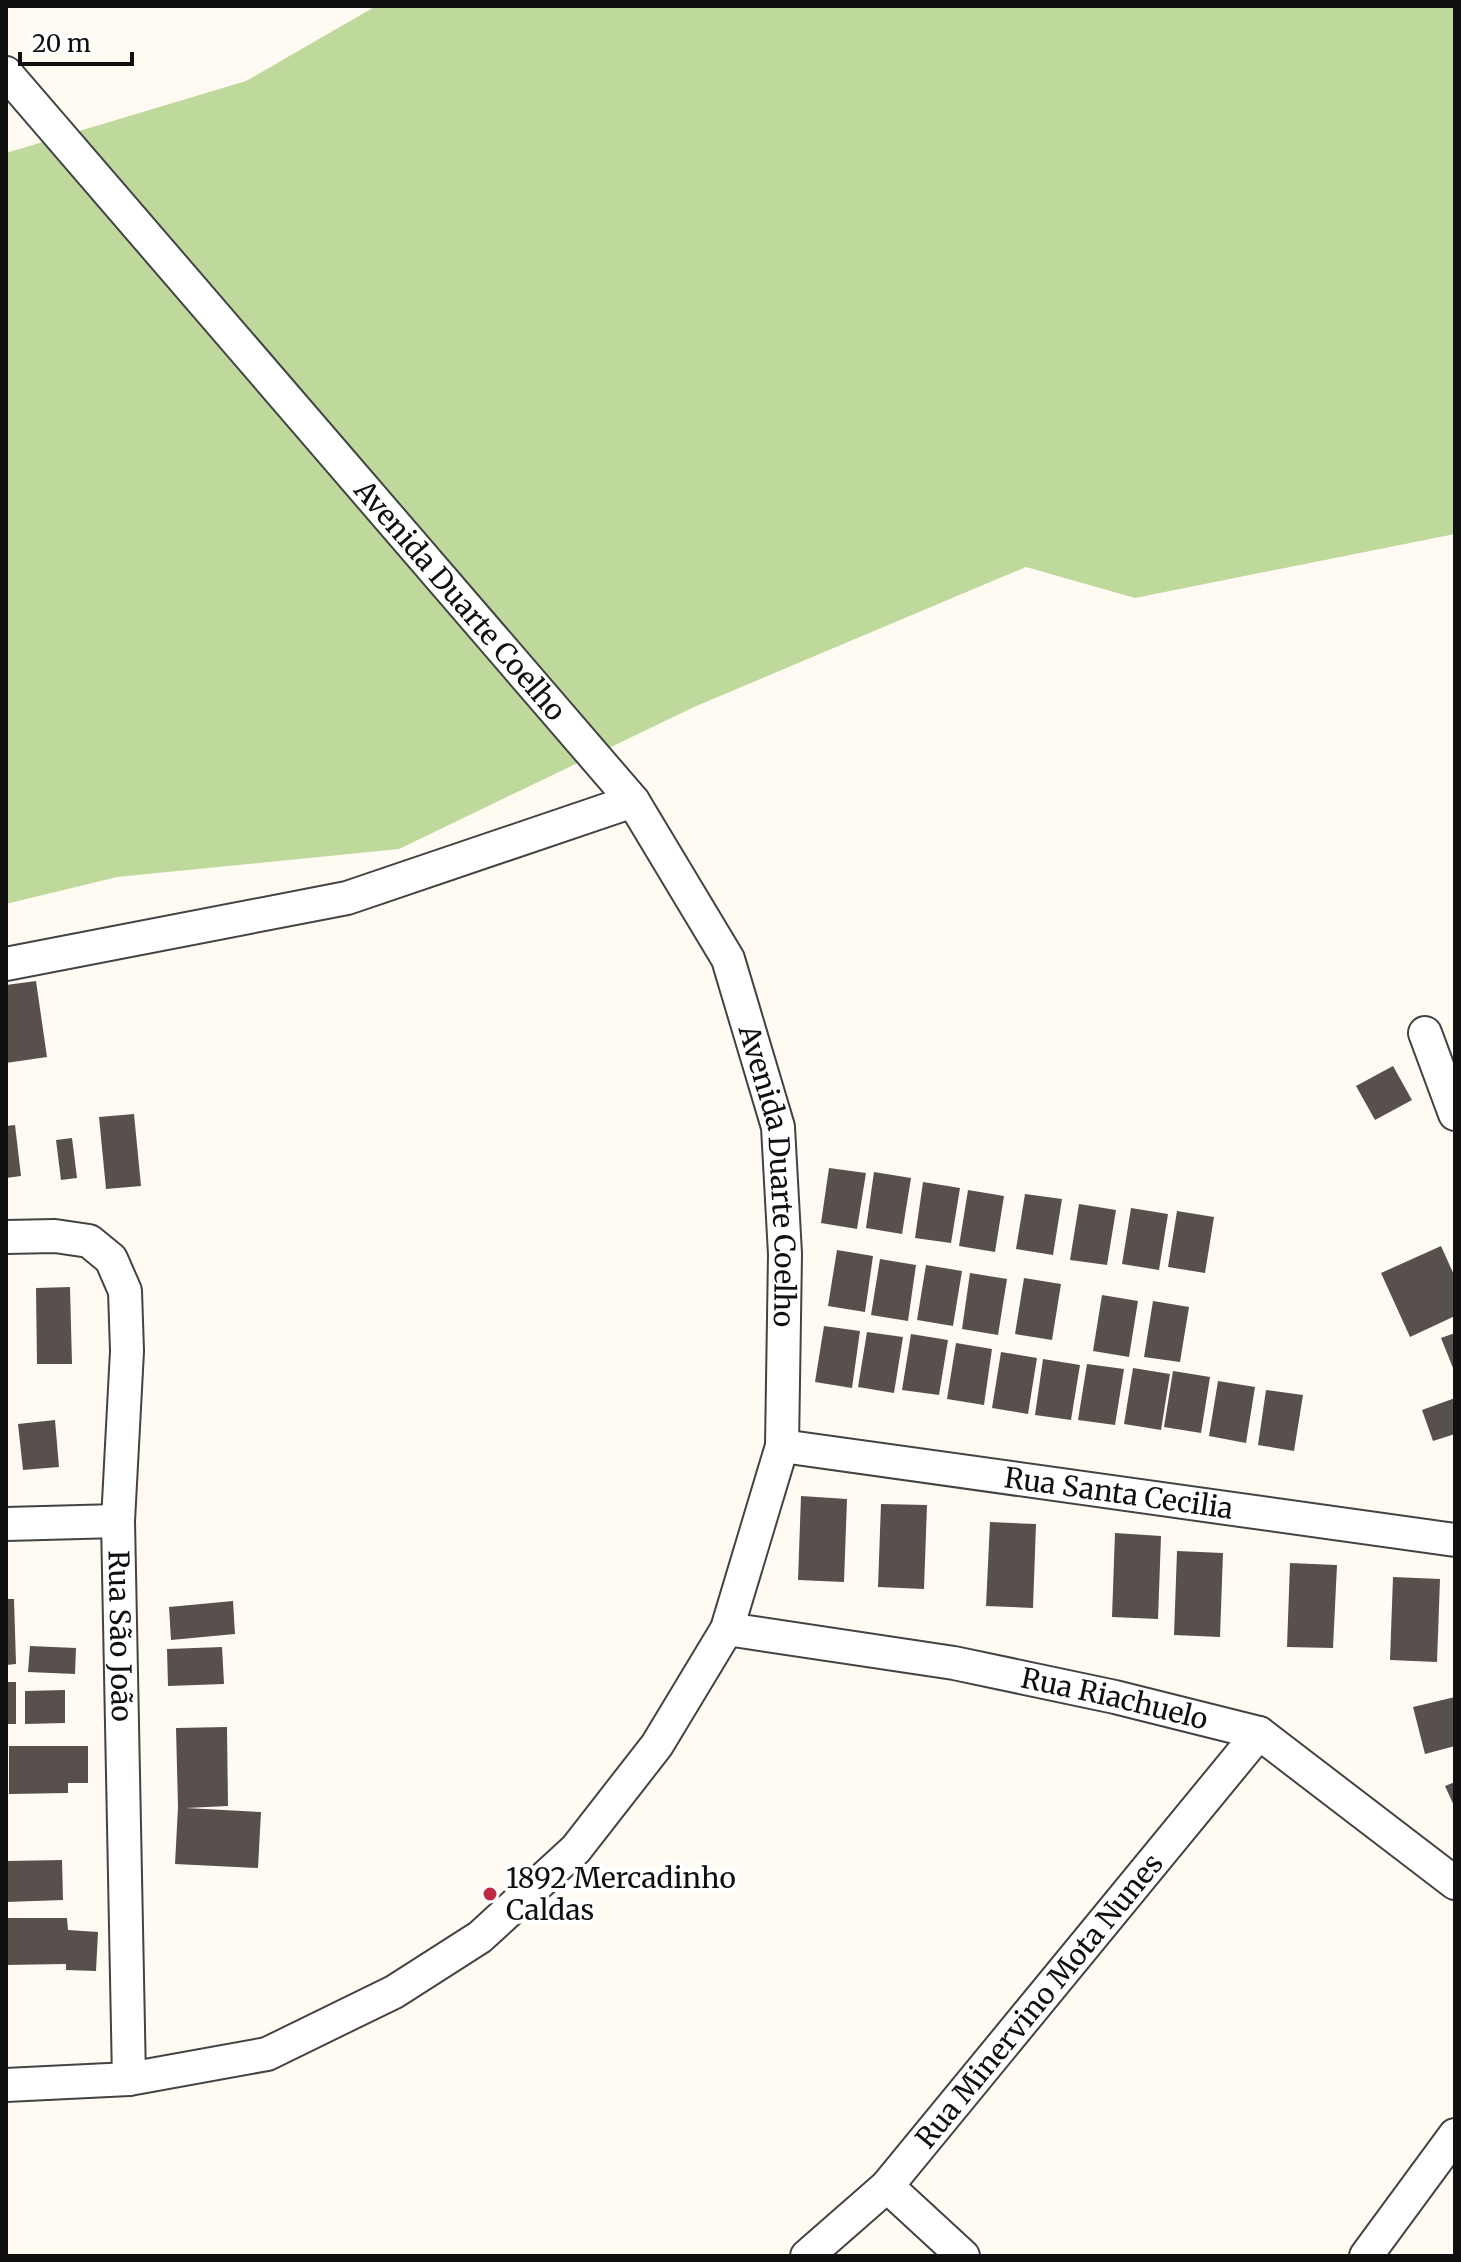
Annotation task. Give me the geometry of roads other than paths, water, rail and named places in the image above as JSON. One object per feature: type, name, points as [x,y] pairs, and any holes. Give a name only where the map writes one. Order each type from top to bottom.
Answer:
[{"type":"street","name":"Avenida Duarte Coelho","points":[[6,73],[633,801],[728,959],[778,1127],[785,1254],[782,1446],[727,1629],[657,1745],[576,1849],[480,1937],[394,1992],[267,2054],[129,2079],[6,2085]]},
{"type":"street","points":[[6,964],[347,898],[633,801]]},
{"type":"street","points":[[1425,1033],[1455,1114]]},
{"type":"street","name":"Rua São João","points":[[6,1237],[55,1236],[89,1241],[111,1259],[125,1291],[127,1351],[118,1521],[129,2079]]},
{"type":"street","name":"Rua Santa Cecilia","points":[[782,1446],[1455,1540]]},
{"type":"street","points":[[6,1524],[118,1521]]},
{"type":"street","name":"Rua Riachuelo","points":[[727,1629],[954,1663],[1115,1697],[1259,1733],[1455,1883]]},
{"type":"street","name":"Rua Minervino Mota Nunes","points":[[807,2256],[887,2186],[1259,1733]]},
{"type":"street","points":[[1366,2256],[1455,2135]]},
{"type":"street","points":[[887,2186],[963,2256]]},
{"type":"place","name":"1892 Mercadinho Caldas","points":[[490,1894]]}]
